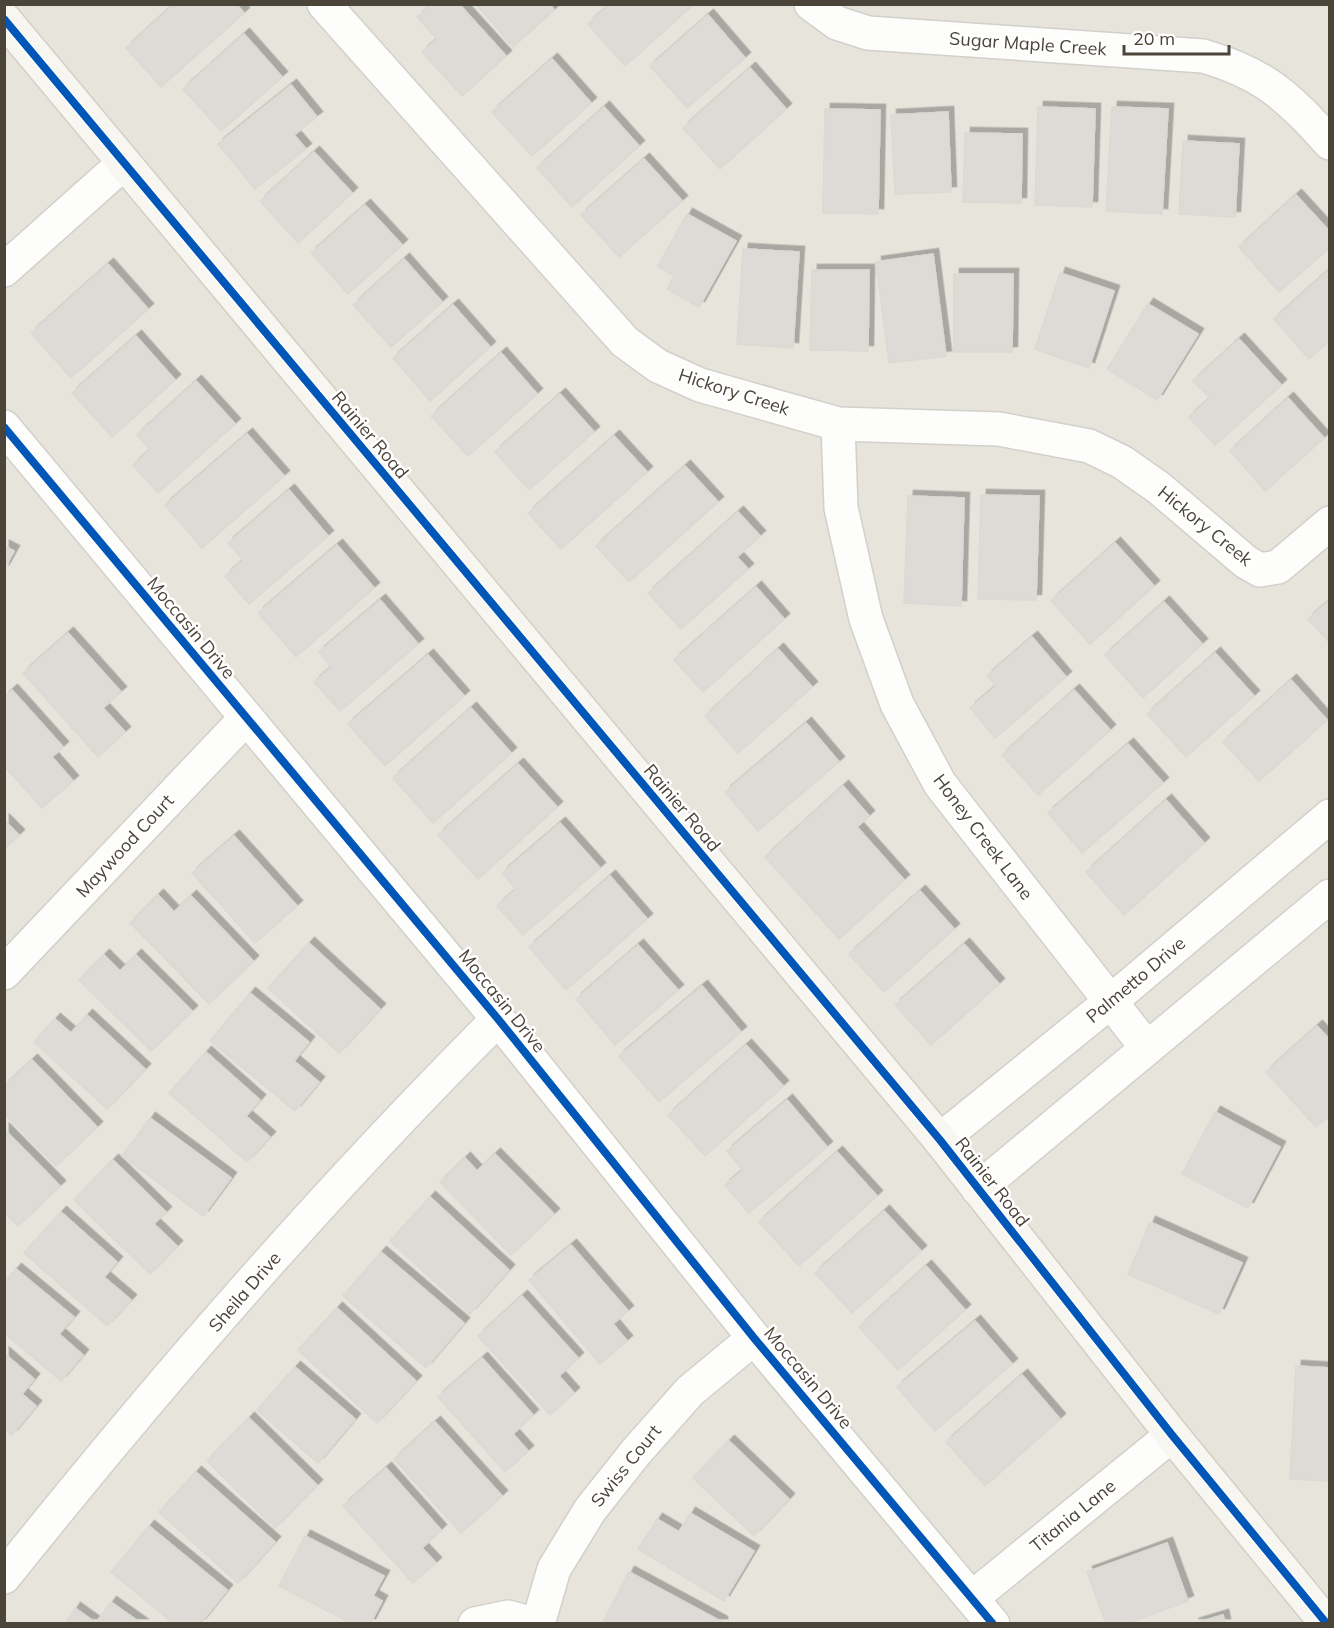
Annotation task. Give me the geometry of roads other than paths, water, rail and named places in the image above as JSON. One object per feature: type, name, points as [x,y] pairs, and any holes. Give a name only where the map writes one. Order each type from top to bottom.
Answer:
[{"type":"street","name":"Sugar Maple Creek","points":[[812,4],[837,23],[868,33],[1203,56],[1238,66],[1271,84],[1329,143]]},
{"type":"street","name":"Hickory Creek","points":[[335,9],[625,342],[658,366],[700,385],[838,424],[999,429],[1089,446],[1122,462],[1159,488],[1246,562],[1260,570],[1278,567],[1329,523]]},
{"type":"street","name":"Rainier Road","points":[[4,19],[940,1140],[1172,1435],[1327,1623]]},
{"type":"street","points":[[4,270],[124,163]]},
{"type":"street","name":"Honey Creek Lane","points":[[838,424],[841,508],[866,619],[897,704],[940,784],[1147,1048]]},
{"type":"street","name":"Moccasin Drive","points":[[4,427],[498,1019],[754,1338],[993,1623]]},
{"type":"street","name":"Maywood Court","points":[[4,973],[246,718]]},
{"type":"street","name":"Palmetto Drive","points":[[940,1140],[1110,1002],[1329,816]]},
{"type":"street","points":[[978,1189],[1329,896]]},
{"type":"street","name":"Sheila Drive","points":[[4,1577],[85,1476],[250,1285],[429,1088],[498,1019]]},
{"type":"street","name":"Swiss Court","points":[[538,1623],[554,1569],[590,1510],[636,1452],[690,1391],[754,1338]]},
{"type":"street","name":"Titania Lane","points":[[973,1597],[1172,1435]]},
{"type":"street","points":[[476,1623],[508,1617],[533,1623]]}]
